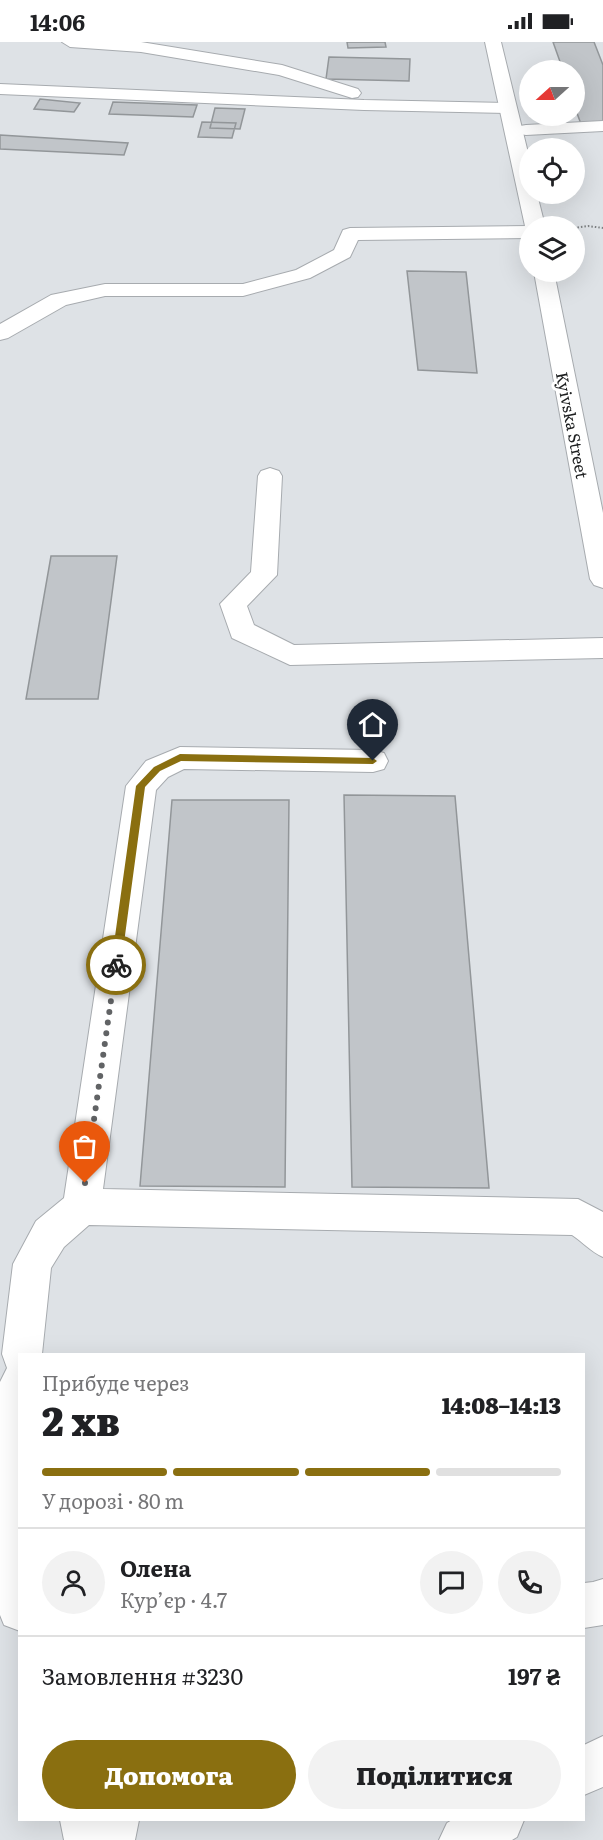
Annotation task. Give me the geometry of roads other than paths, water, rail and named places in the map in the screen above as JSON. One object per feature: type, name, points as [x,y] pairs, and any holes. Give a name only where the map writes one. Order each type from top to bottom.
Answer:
[{"type":"main road","points":[[70,42],[141,47],[282,70],[388,105]]},
{"type":"main road","points":[[493,42],[533,216]]},
{"type":"main road","points":[[505,42],[528,138]]},
{"type":"main road","points":[[279,52],[282,70]]},
{"type":"main road","points":[[0,89],[507,108]]},
{"type":"main road","points":[[526,130],[603,126]]},
{"type":"main road","points":[[0,333],[58,300],[105,290],[243,290],[303,274],[343,253],[350,234],[519,231]]},
{"type":"main road","name":"Kyivska Street","points":[[546,282],[603,579]]},
{"type":"main road","name":"Kyivska Street","points":[[560,282],[603,486]]},
{"type":"main road","points":[[270,476],[264,575],[233,604],[242,631],[290,655],[603,648]]},
{"type":"main road","points":[[82,1207],[141,786],[157,769],[180,758],[373,761]]},
{"type":"main road","points":[[22,1353],[32,1264],[50,1234],[82,1207],[578,1217],[596,1229],[603,1238]]},
{"type":"main road","points":[[18,1402],[8,1496],[13,1584],[18,1602]]},
{"type":"main road","points":[[585,1605],[598,1605],[603,1601]]},
{"type":"main road","points":[[585,1770],[603,1760]]},
{"type":"main road","points":[[84,1821],[88,1840]]},
{"type":"main road","points":[[110,1840],[115,1821]]},
{"type":"main road","points":[[464,1840],[498,1821]]}]
